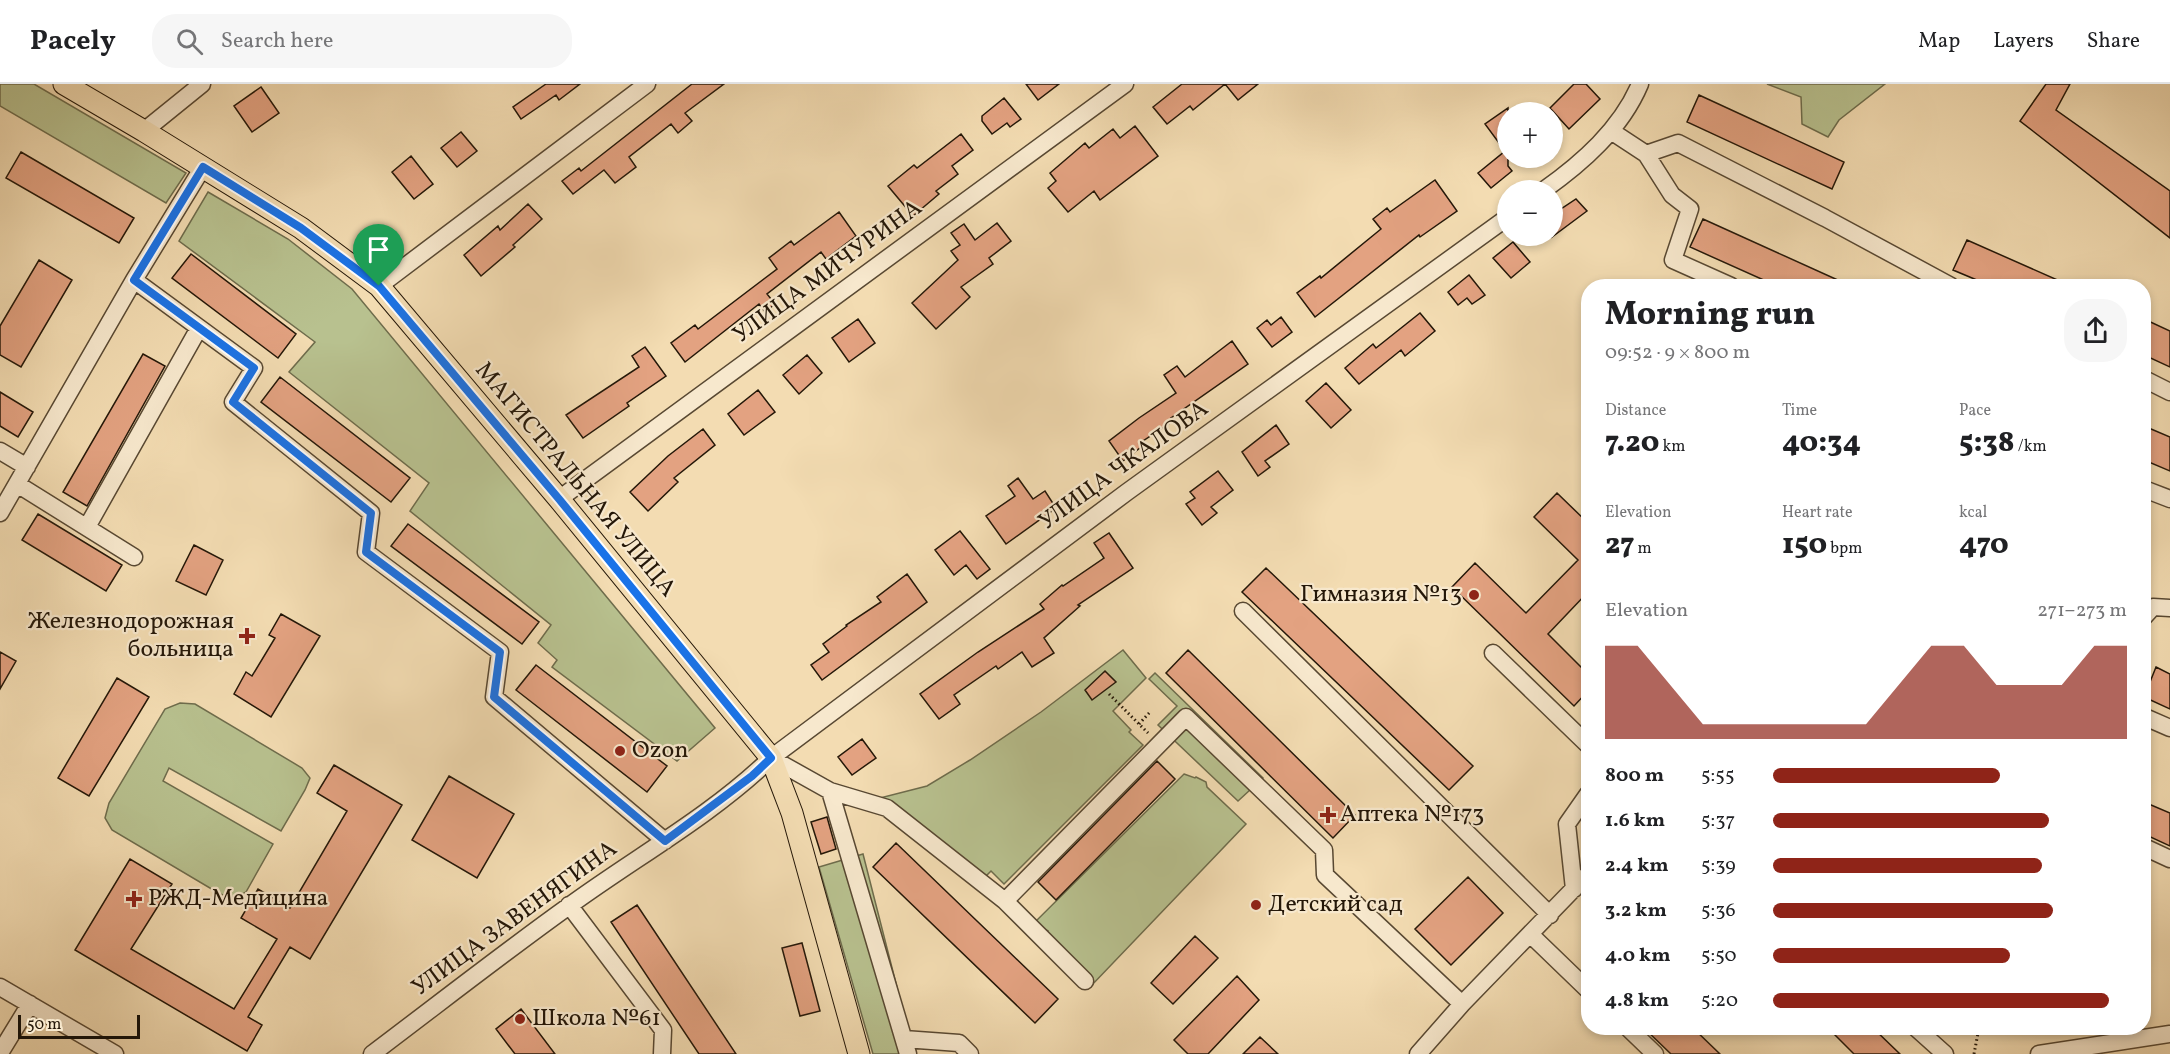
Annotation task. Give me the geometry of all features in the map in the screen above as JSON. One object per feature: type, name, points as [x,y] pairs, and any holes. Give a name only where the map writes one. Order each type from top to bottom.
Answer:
[{"type":"main road","name":"МАГИСТРАЛЬНАЯ УЛИЦА","points":[[64,84],[144,130],[301,228],[379,286],[559,499],[771,758],[792,813],[859,1054]]},
{"type":"street","points":[[144,130],[202,84]]},
{"type":"street","points":[[379,286],[647,84]]},
{"type":"street","name":"УЛИЦА МИЧУРИНА","points":[[559,499],[1125,84]]},
{"type":"street","points":[[1558,180],[1578,166],[1611,131],[1640,84]]},
{"type":"street","points":[[1611,131],[1646,154],[1672,195],[1690,209],[1673,260],[1715,279]]},
{"type":"street","points":[[1646,154],[1677,143],[1825,218],[1938,279]]},
{"type":"street","points":[[0,513],[134,280],[203,167]]},
{"type":"street","name":"УЛИЦА ЧКАЛОВА","points":[[771,758],[1126,492],[1497,225]]},
{"type":"street","points":[[134,280],[254,368],[233,402],[371,513],[366,552],[500,652],[494,697],[665,841]]},
{"type":"street","points":[[87,527],[199,328]]},
{"type":"street","points":[[2151,382],[2170,392]]},
{"type":"street","points":[[0,451],[27,467]]},
{"type":"street","points":[[17,484],[134,557]]},
{"type":"street","points":[[2151,492],[2170,500]]},
{"type":"street","points":[[2151,609],[2153,607],[2170,608]]},
{"type":"street","points":[[1243,611],[1550,915]]},
{"type":"street","points":[[1493,653],[1581,738]]},
{"type":"street","points":[[1005,901],[1186,717],[1324,850],[1326,875],[1462,1004]]},
{"type":"street","points":[[2151,720],[2170,728]]},
{"type":"street","points":[[771,758],[830,791],[887,808],[1005,901],[1085,981]]},
{"type":"street","name":"УЛИЦА ЗАВЕНЯГИНА","points":[[372,1054],[569,905],[665,841],[752,776],[771,758]]},
{"type":"street","points":[[830,791],[906,1047],[959,1043],[970,1054]]},
{"type":"street","points":[[1574,889],[1567,824],[1581,804]]},
{"type":"street","points":[[2151,850],[2170,859]]},
{"type":"street","points":[[1418,1054],[1462,1004],[1581,882]]},
{"type":"street","points":[[569,905],[663,1030],[662,1054]]},
{"type":"street","points":[[1531,935],[1581,983]]},
{"type":"street","points":[[0,987],[116,1054]]},
{"type":"street","points":[[0,1053],[30,1004]]},
{"type":"street","points":[[2039,1054],[2170,1034]]},
{"type":"street","points":[[1635,1035],[1655,1054]]},
{"type":"street","points":[[1925,1035],[1945,1054]]},
{"type":"path","points":[[1109,694],[1159,743]]},
{"type":"path","points":[[1139,724],[1150,712]]},
{"type":"path","points":[[1974,1054],[1978,1035]]},
{"type":"green space","points":[[0,84],[34,84],[186,173],[166,203],[0,106]]},
{"type":"green space","points":[[1767,84],[1885,84],[1839,120],[1828,137],[1802,124],[1801,97]]},
{"type":"green space","points":[[208,192],[288,239],[352,289],[715,728],[677,761],[552,667],[557,660],[538,643],[551,625],[410,511],[429,483],[289,372],[315,342],[179,241]]},
{"type":"green space","points":[[1123,650],[1146,678],[1113,711],[1131,730],[1129,732],[1143,745],[1004,884],[991,871],[986,876],[872,800],[927,786],[1041,712]]},
{"type":"green space","points":[[1155,673],[1263,778],[1238,801],[1158,725],[1177,706],[1149,679]]},
{"type":"green space","points":[[180,703],[195,704],[302,768],[310,778],[281,831],[169,768],[163,781],[273,844],[246,892],[235,898],[220,894],[112,830],[105,818],[109,803],[165,709]]},
{"type":"green space","points":[[1184,774],[1206,782],[1207,787],[1246,824],[1091,986],[1041,939],[1048,931],[1034,923]]},
{"type":"green space","points":[[863,854],[914,1054],[873,1054],[819,867]]},
{"type":"building","points":[[546,84],[580,84],[559,100],[556,95],[521,119],[513,107]]},
{"type":"building","points":[[692,84],[724,84],[685,113],[692,121],[678,133],[671,124],[629,157],[636,167],[615,183],[604,170],[573,194],[562,181],[579,168],[581,171]]},
{"type":"building","points":[[1026,84],[1059,84],[1038,100]]},
{"type":"building","points":[[1182,84],[1225,84],[1193,110],[1190,106],[1167,124],[1153,107]]},
{"type":"building","points":[[1225,84],[1258,84],[1238,100]]},
{"type":"building","points":[[1574,84],[1586,84],[1600,99],[1569,129],[1563,122],[1563,102],[1556,102]]},
{"type":"building","points":[[2046,84],[2070,84],[2056,110],[2170,191],[2170,238],[2020,121]]},
{"type":"building","points":[[261,87],[279,113],[252,132],[234,106]]},
{"type":"building","points":[[1699,95],[1844,162],[1832,189],[1687,122]]},
{"type":"building","points":[[1004,98],[1021,119],[1010,127],[1007,123],[992,134],[982,121],[982,116]]},
{"type":"building","points":[[1497,116],[1497,140],[1485,124]]},
{"type":"building","points":[[1135,126],[1158,156],[1100,200],[1094,191],[1068,212],[1048,188],[1056,181],[1050,173],[1085,143],[1089,148],[1113,129],[1120,138]]},
{"type":"building","points":[[461,132],[477,151],[457,167],[441,148]]},
{"type":"building","points":[[961,134],[973,150],[952,166],[958,174],[936,191],[939,194],[913,216],[888,186],[914,165],[917,168]]},
{"type":"building","points":[[21,152],[134,218],[119,243],[6,178]]},
{"type":"building","points":[[411,156],[433,184],[414,199],[392,172]]},
{"type":"building","points":[[1497,158],[1497,168],[1510,168],[1512,171],[1501,180],[1497,180],[1497,183],[1491,188],[1478,173]]},
{"type":"building","points":[[1435,180],[1457,211],[1420,237],[1419,235],[1315,317],[1297,293],[1320,276],[1321,278],[1381,229],[1373,219],[1387,208],[1390,212]]},
{"type":"building","points":[[1576,199],[1587,211],[1563,229],[1563,208]]},
{"type":"building","points":[[528,204],[542,219],[513,245],[515,247],[481,276],[464,255],[498,226],[500,230]]},
{"type":"building","points":[[839,212],[856,236],[826,259],[821,252],[767,294],[775,304],[765,312],[759,304],[685,362],[671,343],[695,325],[698,329],[777,269],[769,258],[791,241],[794,245]]},
{"type":"building","points":[[1703,219],[1836,279],[1761,279],[1690,247]]},
{"type":"building","points":[[997,223],[1011,241],[989,258],[993,264],[961,287],[970,297],[936,329],[912,303],[958,260],[951,251],[960,245],[951,233],[964,224],[975,240]]},
{"type":"building","points":[[1967,240],[2055,279],[1974,279],[1953,270]]},
{"type":"building","points":[[1508,246],[1516,246],[1530,262],[1511,278],[1493,258]]},
{"type":"building","points":[[191,254],[296,334],[278,358],[172,278]]},
{"type":"building","points":[[39,260],[72,280],[21,367],[0,355],[0,326]]},
{"type":"building","points":[[1469,275],[1485,295],[1472,304],[1467,298],[1458,305],[1448,292]]},
{"type":"building","points":[[1420,313],[1435,331],[1405,356],[1401,350],[1359,384],[1345,368],[1373,344],[1376,348]]},
{"type":"building","points":[[1281,317],[1292,332],[1272,347],[1257,328],[1267,320],[1271,325]]},
{"type":"building","points":[[858,319],[875,343],[849,362],[832,338]]},
{"type":"building","points":[[2151,322],[2170,331],[2170,367],[2151,358]]},
{"type":"building","points":[[1232,341],[1248,364],[1171,418],[1173,421],[1143,441],[1145,444],[1123,461],[1109,441],[1176,393],[1164,375],[1177,366],[1185,377]]},
{"type":"building","points":[[645,347],[666,376],[627,403],[629,406],[583,438],[566,415],[639,367],[632,356]]},
{"type":"building","points":[[143,354],[165,366],[87,506],[63,492]]},
{"type":"building","points":[[807,355],[822,373],[799,394],[783,375]]},
{"type":"building","points":[[280,377],[410,478],[391,502],[261,402]]},
{"type":"building","points":[[1326,383],[1351,410],[1331,428],[1306,401]]},
{"type":"building","points":[[758,390],[775,412],[744,435],[728,414]]},
{"type":"building","points":[[0,392],[33,412],[18,437],[0,426]]},
{"type":"building","points":[[1276,425],[1289,444],[1265,461],[1270,467],[1258,476],[1242,452]]},
{"type":"building","points":[[703,429],[715,445],[674,478],[678,482],[648,511],[630,492],[668,456]]},
{"type":"building","points":[[2151,429],[2170,437],[2170,471],[2151,463]]},
{"type":"building","points":[[1218,471],[1233,490],[1211,507],[1217,513],[1202,525],[1186,504],[1195,498],[1190,492]]},
{"type":"building","points":[[1018,478],[1033,499],[1045,491],[1056,508],[1006,544],[986,516],[1015,496],[1008,486]]},
{"type":"building","points":[[1557,493],[1581,516],[1581,599],[1548,634],[1581,667],[1581,698],[1574,706],[1452,587],[1475,563],[1526,613],[1578,560],[1534,517]]},
{"type":"building","points":[[38,514],[122,565],[106,591],[22,540]]},
{"type":"building","points":[[408,524],[539,622],[522,644],[391,546]]},
{"type":"building","points":[[960,531],[990,569],[977,579],[966,565],[954,575],[935,550]]},
{"type":"building","points":[[1109,533],[1133,568],[1078,605],[1080,606],[1044,638],[1054,653],[1032,667],[1022,652],[998,669],[996,666],[954,695],[960,704],[939,719],[920,694],[978,652],[1044,609],[1040,604],[1062,585],[1104,558],[1094,543]]},
{"type":"building","points":[[194,545],[223,560],[206,595],[176,581]]},
{"type":"building","points":[[1266,568],[1473,766],[1449,790],[1242,592]]},
{"type":"building","points":[[907,574],[927,602],[822,680],[811,665],[829,652],[823,644],[846,625],[881,602],[877,597]]},
{"type":"building","points":[[281,614],[320,636],[271,717],[234,694],[246,672],[252,676],[275,638],[269,635]]},
{"type":"building","points":[[1188,650],[1355,815],[1333,838],[1166,673]]},
{"type":"building","points":[[0,652],[16,661],[0,689]]},
{"type":"building","points":[[536,665],[667,766],[647,792],[516,690]]},
{"type":"building","points":[[2156,667],[2170,674],[2170,709],[2151,700],[2151,680]]},
{"type":"building","points":[[1105,671],[1116,682],[1092,700],[1085,690]]},
{"type":"building","points":[[117,678],[149,697],[89,796],[58,778]]},
{"type":"building","points":[[862,739],[876,758],[852,775],[838,757]]},
{"type":"building","points":[[1157,761],[1175,779],[1056,900],[1038,882]]},
{"type":"building","name":"РЖД-Медицина","points":[[334,765],[402,805],[310,959],[290,947],[248,1017],[262,1025],[247,1051],[75,950],[130,859],[172,884],[131,949],[234,1009],[277,939],[241,918],[258,889],[290,908],[347,811],[317,793]]},
{"type":"building","points":[[449,776],[514,814],[477,878],[412,840]]},
{"type":"building","points":[[2151,805],[2170,813],[2170,846],[2151,837]]},
{"type":"building","points":[[827,817],[836,849],[821,854],[811,822]]},
{"type":"building","points":[[896,843],[1058,999],[1035,1023],[873,867]]},
{"type":"building","points":[[1468,877],[1503,913],[1451,965],[1415,929]]},
{"type":"building","points":[[637,905],[736,1054],[699,1054],[611,922]]},
{"type":"building","points":[[1195,936],[1218,958],[1173,1004],[1151,983]]},
{"type":"building","points":[[802,943],[820,1011],[800,1016],[782,948]]},
{"type":"building","points":[[1237,976],[1259,1000],[1208,1054],[1188,1054],[1174,1040]]},
{"type":"building","points":[[521,1009],[555,1054],[515,1054],[496,1029]]},
{"type":"building","points":[[1651,1035],[1700,1035],[1720,1054],[1671,1054]]},
{"type":"building","points":[[1835,1035],[1880,1035],[1900,1054],[1854,1054]]},
{"type":"building","points":[[1260,1037],[1278,1054],[1243,1054]]},
{"type":"place","name":"Гимназия №13","points":[[1474,595]]},
{"type":"place","name":"Железнодорожная больница","points":[[247,636]]},
{"type":"place","name":"Ozon","points":[[620,751]]},
{"type":"place","name":"Аптека №173","points":[[1328,815]]},
{"type":"place","name":"РЖД-Медицина","points":[[134,899]]},
{"type":"place","name":"Детский сад","points":[[1256,905]]},
{"type":"place","name":"Школа №61","points":[[520,1019]]},
{"type":"route","points":[[203,167],[301,228],[379,286],[559,499],[771,758],[752,776],[665,841],[494,697],[500,652],[366,552],[371,513],[233,402],[254,368],[134,280],[203,167]]}]
